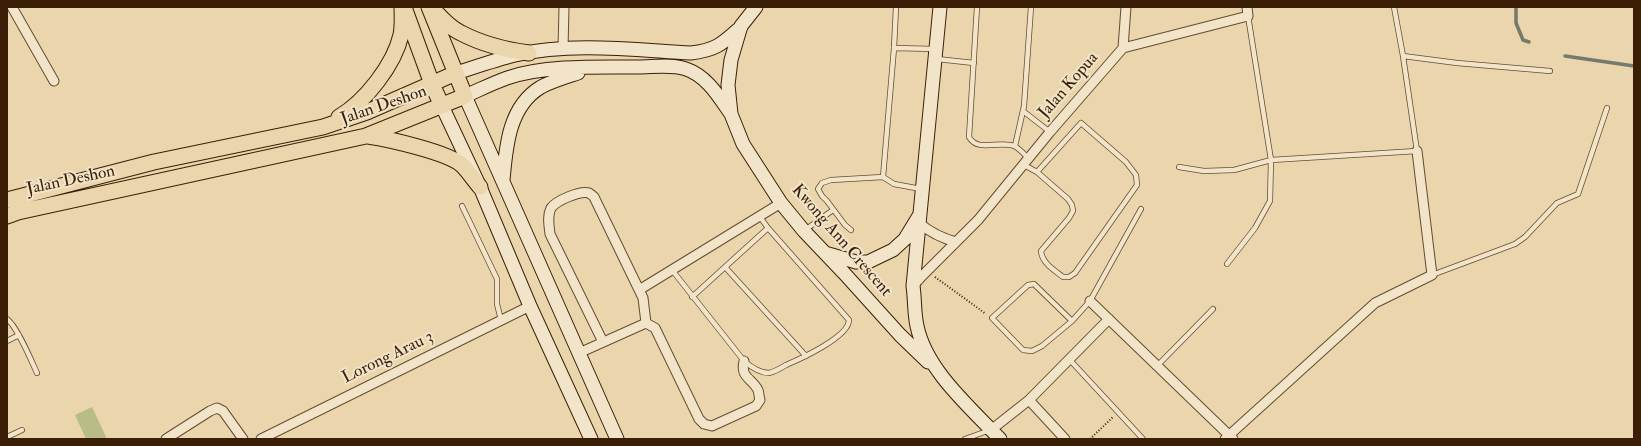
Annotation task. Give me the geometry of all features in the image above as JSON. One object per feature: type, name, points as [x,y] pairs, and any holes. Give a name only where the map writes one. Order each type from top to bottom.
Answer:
[{"type":"main road","points":[[403,7],[432,84],[480,186],[530,306],[591,439]]},
{"type":"main road","points":[[323,127],[344,114],[357,103],[382,75],[395,51],[401,35],[403,7]]},
{"type":"main road","points":[[430,7],[445,22],[460,33],[494,46],[529,53]]},
{"type":"main road","points":[[430,7],[465,96],[617,439]]},
{"type":"main road","name":"Kwong Ann Crescent","points":[[756,7],[741,26],[730,66],[728,85],[731,114],[743,144],[781,203],[804,231],[900,335],[939,373]]},
{"type":"main road","points":[[940,7],[914,286],[916,325],[926,351],[939,373],[995,434]]},
{"type":"main road","name":"Jalan Deshon","points":[[7,200],[154,162],[323,127],[367,112],[456,73],[515,55],[563,49],[609,49],[691,53],[708,50],[722,44],[741,26]]},
{"type":"main road","points":[[503,180],[512,123],[518,110],[529,95],[542,86],[593,67]]},
{"type":"main road","name":"Jalan Deshon","points":[[7,216],[18,212],[366,136],[508,78],[543,71],[593,67],[672,67],[686,69],[701,77],[710,86],[731,114]]},
{"type":"main road","points":[[366,136],[394,141],[444,156],[461,165],[480,186]]},
{"type":"main road","points":[[824,252],[856,262],[868,262],[893,250],[905,239],[920,218]]},
{"type":"street","points":[[12,7],[54,81]]},
{"type":"street","points":[[563,49],[564,7]]},
{"type":"street","points":[[1124,48],[1126,7]]},
{"type":"street","name":"Jalan Kopua","points":[[914,286],[927,270],[978,220],[1050,132],[1124,48],[1248,12]]},
{"type":"street","points":[[1090,301],[1229,438],[1375,302],[1432,275],[1417,151]]},
{"type":"street","points":[[602,342],[550,234],[548,219],[551,208],[556,203],[578,193],[588,193],[594,196],[643,298],[646,323]]},
{"type":"street","points":[[639,290],[781,203]]},
{"type":"street","points":[[920,218],[932,233],[943,239],[956,242]]},
{"type":"street","name":"Lorong Arau 3","points":[[261,439],[530,306]]},
{"type":"street","points":[[995,434],[1109,319]]},
{"type":"street","points":[[579,353],[646,323]]},
{"type":"street","points":[[646,323],[655,328],[699,419],[704,424],[712,426],[756,406],[760,400],[758,390],[745,374],[743,367],[744,361]]},
{"type":"street","points":[[1029,400],[1065,439]]},
{"type":"street","points":[[166,439],[217,408],[223,411],[243,439]]},
{"type":"lane","points":[[883,177],[896,7]]},
{"type":"lane","points":[[977,7],[969,137],[973,142],[981,145],[1015,146],[1026,162],[1037,172],[1068,198],[1072,205],[1073,211],[1069,218],[1041,251],[1041,257],[1063,278],[1069,277],[1075,273],[1137,185],[1138,179],[1126,162],[1081,123],[1037,172]]},
{"type":"lane","points":[[1015,146],[1023,111],[1031,7]]},
{"type":"lane","points":[[1180,167],[1204,171],[1234,170],[1271,160],[1417,151],[1394,7]]},
{"type":"lane","points":[[1227,264],[1255,228],[1270,201],[1271,160],[1248,12]]},
{"type":"lane","points":[[894,48],[936,54],[974,63]]},
{"type":"lane","points":[[1403,56],[1550,71]]},
{"type":"lane","points":[[1432,275],[1515,244],[1525,236],[1557,203],[1578,194],[1607,108]]},
{"type":"lane","points":[[1023,111],[1050,132]]},
{"type":"lane","points":[[851,230],[818,191],[822,183],[831,180],[883,177],[894,184],[923,189]]},
{"type":"lane","points":[[462,206],[497,279],[497,304],[501,320]]},
{"type":"lane","points":[[804,231],[833,210]]},
{"type":"lane","points":[[1072,321],[1034,284],[1028,285],[992,318],[1023,350],[1032,351],[1042,346],[1072,321],[1090,301],[1141,210]]},
{"type":"lane","points":[[672,270],[744,361],[751,367],[759,371],[770,373],[818,350],[847,328],[849,320],[760,217]]},
{"type":"lane","points":[[692,297],[768,228]]},
{"type":"lane","points":[[725,267],[806,356]]},
{"type":"lane","points":[[1157,366],[1214,309]]},
{"type":"lane","points":[[7,319],[19,335],[37,373]]},
{"type":"lane","points":[[7,341],[19,335]]},
{"type":"lane","points":[[1069,359],[1143,439]]},
{"type":"lane","points":[[7,437],[22,430]]},
{"type":"lane","points":[[965,439],[995,434]]},
{"type":"path","points":[[927,270],[943,284],[992,318]]},
{"type":"path","points":[[1090,439],[1119,413]]},
{"type":"green space","points":[[92,407],[107,439],[86,439],[75,415]]},
{"type":"waterway","points":[[1516,7],[1516,23],[1523,40],[1529,42]]},
{"type":"waterway","points":[[1565,56],[1634,66]]}]
